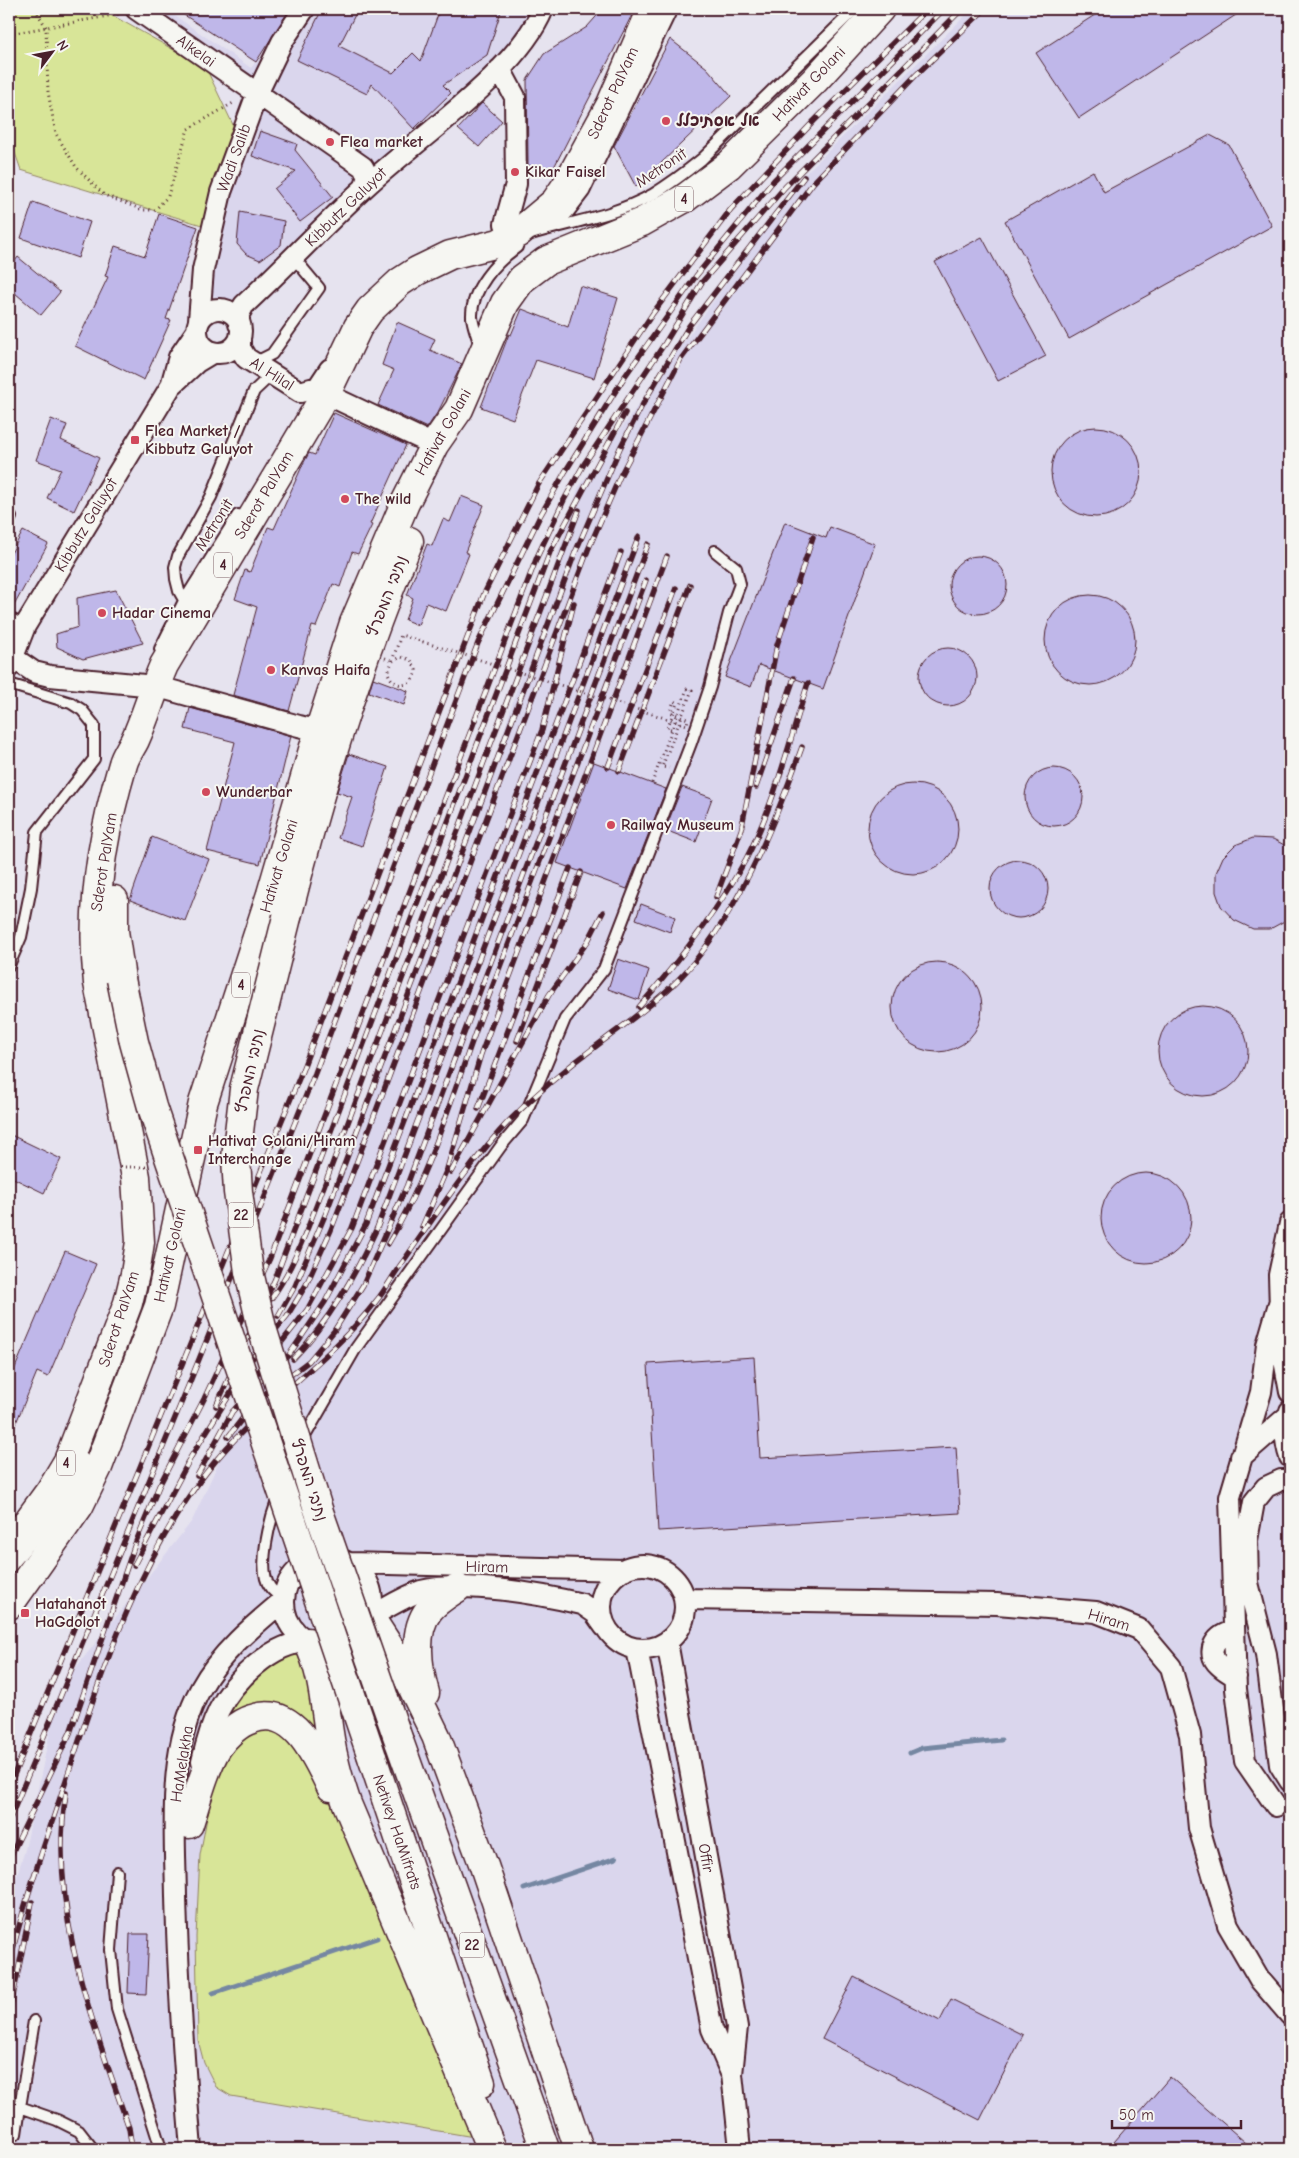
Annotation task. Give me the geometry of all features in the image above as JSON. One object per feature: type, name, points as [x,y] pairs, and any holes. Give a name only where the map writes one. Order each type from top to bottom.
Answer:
[{"type":"highway","name":"Sderot PalYam","points":[[9,1546],[28,1521],[68,1460],[128,1303],[136,1274],[140,1242],[136,1177],[98,983],[95,955],[96,905],[100,868],[123,762],[135,740],[154,686],[189,608],[358,326],[384,295],[417,270],[534,222],[561,195],[611,104],[652,9]]},
{"type":"highway","name":"Hativat Golani","points":[[9,1605],[79,1506],[98,1467],[159,1306],[203,1103],[271,894],[354,623],[405,502],[434,445],[460,410],[504,303],[522,279],[546,261],[651,217],[685,198],[729,165],[815,80],[880,9]]},
{"type":"highway","name":"נתיבי המפרץ","points":[[399,1741],[318,1509],[262,1328],[249,1272],[238,1192],[236,1158],[244,1089],[287,917],[331,756],[391,584],[448,452],[460,410]]},
{"type":"highway","name":"Netivey HaMifrats","points":[[135,740],[131,796],[117,872],[114,901],[114,931],[121,979],[134,1042],[152,1107],[503,2149]]},
{"type":"highway","points":[[436,1736],[418,1658],[421,1627],[428,1610],[456,1588]]},
{"type":"highway","points":[[370,1618],[403,1668],[436,1736],[484,1866],[579,2149]]},
{"type":"highway","points":[[308,1642],[322,1678],[336,1767],[347,1804],[376,1878],[492,2149]]},
{"type":"highway","points":[[189,1824],[210,1763],[217,1748],[229,1733],[247,1720],[263,1715],[278,1716],[304,1739],[317,1759],[376,1878]]},
{"type":"highway","name":"Netivey HaMifrats","points":[[399,1741],[545,2149]]},
{"type":"street","name":"Wadi Salib","points":[[198,326],[203,270],[212,227],[221,192],[246,123],[250,96],[304,9]]},
{"type":"street","name":"Kibbutz Galuyot","points":[[240,331],[239,314],[244,305],[364,188],[500,69],[532,32],[543,9]]},
{"type":"street","name":"Alkelai","points":[[137,10],[231,76],[250,96]]},
{"type":"street","points":[[500,69],[515,97],[516,184],[502,234]]},
{"type":"street","points":[[250,96],[363,168],[368,177],[364,188]]},
{"type":"street","points":[[224,310],[235,316],[240,331],[237,344],[226,352],[212,352],[201,345],[198,326],[210,311],[224,310]]},
{"type":"street","name":"Kibbutz Galuyot","points":[[171,386],[179,357],[198,326]]},
{"type":"street","name":"Al Hilal","points":[[240,331],[240,348],[246,358],[300,392],[317,395]]},
{"type":"street","name":"Kibbutz Galuyot","points":[[10,662],[17,622],[171,386],[197,362],[212,352]]},
{"type":"street","points":[[317,395],[434,445]]},
{"type":"street","points":[[10,662],[34,672],[50,676],[154,686],[305,727],[315,728],[322,724]]},
{"type":"street","points":[[1290,1224],[1279,1275],[1281,1344],[1290,1392]]},
{"type":"street","points":[[1280,1300],[1290,1322]]},
{"type":"street","points":[[1276,1806],[1245,1761],[1236,1677],[1230,1497],[1261,1392],[1267,1345],[1280,1300]]},
{"type":"street","points":[[1241,1458],[1290,1413]]},
{"type":"street","points":[[1290,1413],[1285,1428],[1286,1446],[1290,1457]]},
{"type":"street","points":[[1290,1480],[1281,1480],[1266,1487],[1254,1502],[1247,1540],[1248,1583],[1266,1654],[1280,1765],[1290,1781]]},
{"type":"street","points":[[321,1559],[336,1559],[350,1564],[360,1571],[369,1587],[372,1605],[370,1618],[363,1630],[351,1641],[337,1646],[322,1646],[308,1642],[297,1634],[285,1612],[284,1600],[287,1586],[295,1573],[307,1564],[321,1559]]},
{"type":"street","name":"Hiram","points":[[350,1564],[624,1570]]},
{"type":"street","points":[[636,1566],[649,1566],[662,1570],[672,1577],[680,1587],[685,1599],[685,1612],[682,1624],[667,1642],[652,1648],[637,1649],[620,1642],[607,1630],[602,1616],[605,1589],[613,1578],[624,1570],[636,1566]]},
{"type":"street","name":"Hiram","points":[[370,1618],[403,1599],[422,1591],[456,1588],[486,1589],[582,1604],[595,1613],[607,1630]]},
{"type":"street","name":"Hiram","points":[[685,1599],[997,1604],[1096,1612],[1139,1629],[1171,1667],[1190,1735],[1199,1828],[1228,1925],[1260,1980],[1290,2015]]},
{"type":"street","name":"HaMelakha","points":[[191,2149],[179,1994],[174,1795],[190,1714],[201,1688],[217,1663],[263,1617],[284,1600]]},
{"type":"street","name":"HaMelakha","points":[[179,1994],[189,1824],[206,1743],[219,1709],[238,1684],[259,1662],[280,1648],[296,1642],[308,1642]]},
{"type":"street","name":"Offir","points":[[667,1642],[737,2027],[732,2074],[740,2149]]},
{"type":"street","name":"Offir","points":[[637,1649],[712,2029],[732,2074]]},
{"type":"lane","name":"Metronit","points":[[481,361],[472,318],[473,306],[483,282],[505,256],[568,213],[584,192],[672,9]]},
{"type":"lane","name":"Metronit","points":[[502,234],[546,229],[614,211],[650,196],[677,179],[702,158],[855,9]]},
{"type":"lane","points":[[246,358],[262,359],[272,354],[319,288],[294,258]]},
{"type":"lane","points":[[189,608],[176,579],[178,556],[211,497],[254,391],[272,374]]},
{"type":"lane","name":"Metronit","points":[[189,608],[246,502]]},
{"type":"lane","points":[[284,1600],[268,1586],[264,1568],[269,1525],[286,1469],[356,1348],[501,1146],[523,1120],[565,1019],[604,968],[623,924],[691,743],[710,687],[729,613],[740,584],[736,568],[715,551]]},
{"type":"lane","points":[[9,684],[71,704],[82,710],[94,725],[94,759],[37,832],[31,888],[23,927],[9,965]]},
{"type":"lane","points":[[9,1569],[37,1535],[74,1481],[88,1442],[92,1398]]},
{"type":"lane","points":[[9,1618],[38,1565]]},
{"type":"lane","points":[[117,1872],[110,1950],[118,2009],[161,2149]]},
{"type":"lane","points":[[16,2134],[34,2021]]},
{"type":"lane","points":[[20,2107],[58,2120],[79,2131],[93,2149]]},
{"type":"path","points":[[35,9],[46,27],[48,92],[56,134],[76,167],[104,195],[144,210],[155,210],[168,196],[188,129],[250,96]]},
{"type":"path","points":[[9,34],[137,10]]},
{"type":"path","points":[[392,661],[401,657],[411,660],[416,670],[413,680],[409,684],[398,685],[393,682],[388,673],[401,635],[687,725]]},
{"type":"path","points":[[652,783],[687,689],[692,690],[662,767],[668,769],[672,760]]},
{"type":"path","points":[[672,729],[667,728],[674,712],[677,702],[674,701],[670,712],[688,719],[683,734]]},
{"type":"shaded area","name":"Flea market","points":[[121,9],[165,9],[251,68],[299,9],[543,9],[539,18],[244,305],[203,293],[259,88]]},
{"type":"shaded area","points":[[972,9],[1290,9],[1290,2149],[9,2149],[9,1900],[25,1850],[59,1689],[192,1521],[304,1274],[474,829],[578,488],[808,171]]},
{"type":"green space","points":[[9,9],[101,9],[206,68],[235,129],[205,226],[21,170],[9,136]]},
{"type":"green space","points":[[285,1655],[307,1656],[332,1774],[295,1722],[210,1740],[233,1702],[258,1672]]},
{"type":"green space","points":[[273,1724],[311,1760],[364,1876],[474,2137],[231,2096],[216,2087],[204,2063],[198,2040],[196,1937],[200,1855],[210,1802],[223,1764],[236,1741]]},
{"type":"building","points":[[175,9],[290,9],[256,62]]},
{"type":"building","points":[[322,9],[358,9],[339,46],[393,73],[413,53],[421,61],[440,9],[486,9],[501,11],[487,55],[443,85],[451,93],[414,129],[372,84],[367,94],[297,60]]},
{"type":"building","points":[[603,9],[635,9],[550,175],[528,165],[527,80],[544,54],[587,27]]},
{"type":"building","points":[[1104,9],[1245,9],[1079,118],[1036,53]]},
{"type":"building","name":"אל אסתיכלל","points":[[670,39],[707,68],[731,96],[636,187],[614,146]]},
{"type":"building","points":[[482,103],[502,121],[479,147],[458,129]]},
{"type":"building","points":[[260,131],[297,144],[295,150],[333,197],[300,222],[274,189],[296,171],[252,156]]},
{"type":"building","points":[[1210,135],[1229,145],[1272,226],[1069,339],[1005,221],[1093,171],[1104,192]]},
{"type":"building","points":[[33,202],[90,222],[78,258],[21,238]]},
{"type":"building","points":[[240,212],[284,221],[281,245],[260,260],[246,254],[237,244]]},
{"type":"building","points":[[159,214],[198,227],[166,319],[171,320],[144,380],[75,346],[108,277],[105,276],[115,246],[145,256]]},
{"type":"building","points":[[982,237],[1046,356],[998,381],[935,262]]},
{"type":"building","points":[[18,257],[60,292],[41,315],[9,288],[9,269]]},
{"type":"building","points":[[580,286],[618,298],[594,378],[536,360],[513,419],[481,407],[509,334],[511,335],[522,309],[568,327]]},
{"type":"building","points":[[397,322],[435,339],[430,350],[462,364],[439,410],[427,428],[378,405],[394,370],[382,365]]},
{"type":"building","points":[[334,413],[406,445],[358,554],[352,552],[340,587],[333,584],[316,627],[312,626],[289,711],[233,695],[257,607],[235,599],[245,570],[250,572],[268,527],[274,529],[303,464],[309,453],[315,455]]},
{"type":"building","points":[[51,419],[67,425],[61,440],[99,458],[74,511],[47,498],[61,469],[36,460]]},
{"type":"building","points":[[1087,427],[1105,427],[1121,434],[1134,447],[1141,463],[1141,481],[1134,497],[1121,510],[1105,517],[1087,517],[1071,510],[1058,497],[1051,481],[1051,463],[1058,447],[1071,434]]},
{"type":"building","points":[[461,496],[484,505],[465,552],[469,554],[446,611],[426,603],[418,625],[405,620],[413,598],[407,595],[427,544],[432,546],[443,519],[450,522]]},
{"type":"building","points":[[785,522],[826,538],[830,527],[875,544],[823,689],[759,665],[751,687],[725,677]]},
{"type":"building","points":[[23,531],[48,544],[11,611],[9,611],[9,557]]},
{"type":"building","points":[[978,556],[994,561],[1002,569],[1007,585],[1002,601],[994,609],[978,614],[962,609],[954,601],[949,585],[954,569],[962,561]]},
{"type":"building","name":"Hadar Cinema","points":[[116,590],[143,643],[83,659],[57,647],[56,634],[78,627],[77,598]]},
{"type":"building","points":[[1081,595],[1099,595],[1115,602],[1128,615],[1135,631],[1135,649],[1128,665],[1115,678],[1099,685],[1081,685],[1065,678],[1052,665],[1045,649],[1045,631],[1052,615],[1065,602]]},
{"type":"building","points":[[948,648],[964,653],[972,661],[977,677],[972,693],[964,701],[948,706],[932,701],[924,693],[919,677],[924,661],[932,653]]},
{"type":"building","points":[[373,678],[408,691],[404,705],[369,692]]},
{"type":"building","points":[[190,708],[291,736],[260,864],[207,851],[235,742],[185,729]]},
{"type":"building","points":[[349,754],[388,767],[362,846],[338,838],[352,797],[337,792]]},
{"type":"building","name":"Railway Museum","points":[[594,762],[666,789],[627,889],[557,863]]},
{"type":"building","points":[[1054,768],[1070,773],[1078,781],[1083,797],[1078,813],[1070,821],[1054,826],[1038,821],[1030,813],[1025,797],[1030,781],[1038,773]]},
{"type":"building","points":[[904,784],[922,784],[938,791],[951,804],[958,820],[958,838],[951,854],[938,867],[922,874],[904,874],[888,867],[875,854],[868,838],[868,820],[875,804],[888,791]]},
{"type":"building","points":[[682,787],[712,798],[696,842],[665,830]]},
{"type":"building","points":[[152,837],[209,859],[185,921],[130,900]]},
{"type":"building","points":[[1253,838],[1273,839],[1290,848],[1290,918],[1270,929],[1253,929],[1234,920],[1221,906],[1216,892],[1216,873],[1223,857],[1235,845]]},
{"type":"building","points":[[1019,860],[1035,865],[1043,873],[1048,889],[1043,905],[1035,913],[1019,918],[1003,913],[995,905],[990,889],[995,873],[1003,865]]},
{"type":"building","points":[[641,904],[675,917],[670,932],[636,919]]},
{"type":"building","points":[[618,959],[649,970],[639,1000],[608,989]]},
{"type":"building","points":[[928,962],[946,962],[962,969],[975,982],[982,998],[982,1016],[975,1032],[962,1045],[946,1052],[928,1052],[912,1045],[899,1032],[892,1016],[892,998],[899,982],[912,969]]},
{"type":"building","points":[[1194,1006],[1212,1006],[1228,1013],[1241,1026],[1248,1042],[1248,1060],[1241,1076],[1228,1089],[1212,1096],[1194,1096],[1178,1089],[1165,1076],[1158,1060],[1158,1042],[1165,1026],[1178,1013]]},
{"type":"building","points":[[9,1134],[61,1159],[44,1193],[9,1176]]},
{"type":"building","points":[[1137,1173],[1155,1173],[1171,1180],[1184,1193],[1191,1209],[1191,1227],[1184,1243],[1171,1256],[1155,1263],[1137,1263],[1121,1256],[1108,1243],[1101,1227],[1101,1209],[1108,1193],[1121,1180]]},
{"type":"building","points":[[65,1251],[96,1264],[48,1377],[37,1372],[9,1440],[9,1382]]},
{"type":"building","points":[[754,1357],[760,1458],[956,1447],[960,1513],[658,1531],[648,1364]]},
{"type":"building","points":[[130,1934],[149,1934],[146,1994],[128,1993]]},
{"type":"building","points":[[854,1977],[940,2021],[951,1999],[1023,2035],[980,2120],[822,2039]]},
{"type":"building","points":[[1170,2077],[1253,2149],[1108,2149]]},
{"type":"waterway","points":[[910,1753],[922,1748],[1001,1740]]},
{"type":"waterway","points":[[524,1889],[616,1858]]},
{"type":"waterway","points":[[213,1993],[377,1938]]},
{"type":"railway","points":[[9,1787],[300,1076],[484,594],[538,485],[653,313],[731,209],[814,121],[927,9]]},
{"type":"railway","points":[[9,1821],[315,1073],[478,643],[540,516],[625,376],[696,276],[774,180],[944,9]]},
{"type":"railway","points":[[9,1859],[70,1733],[135,1544],[159,1486],[204,1399],[270,1258],[537,557],[564,500],[584,464],[665,343],[702,282],[785,187],[962,9]]},
{"type":"railway","points":[[254,1356],[287,1316],[306,1285],[331,1230],[588,550],[620,476],[681,359],[813,183],[917,74],[985,9]]},
{"type":"railway","points":[[278,1316],[295,1286],[326,1213],[575,553],[620,448],[644,402],[689,326],[804,177]]},
{"type":"railway","points":[[216,1406],[275,1279],[550,552],[625,413]]},
{"type":"railway","points":[[271,1299],[287,1273],[313,1215],[579,510]]},
{"type":"railway","points":[[293,1359],[330,1313],[359,1264],[377,1228],[639,536]]},
{"type":"railway","points":[[741,831],[777,645],[813,537]]},
{"type":"railway","points":[[228,1437],[256,1401],[309,1361],[334,1331],[363,1285],[407,1185],[648,544]]},
{"type":"railway","points":[[197,1476],[232,1412],[253,1388],[289,1355],[325,1302],[366,1224],[621,552]]},
{"type":"railway","points":[[422,1227],[447,1169],[481,1054],[667,556]]},
{"type":"railway","points":[[388,1244],[417,1189],[429,1161],[482,1014],[646,580]]},
{"type":"railway","points":[[619,771],[690,585]]},
{"type":"railway","points":[[608,767],[676,588]]},
{"type":"railway","points":[[248,1385],[307,1310],[352,1228],[542,730],[574,603]]},
{"type":"railway","points":[[756,787],[794,678]]},
{"type":"railway","points":[[639,1007],[696,936],[723,898],[746,859],[773,795],[808,683]]},
{"type":"railway","points":[[9,1965],[22,1914],[97,1688],[127,1611],[144,1574],[185,1502],[228,1446],[337,1345],[358,1323],[380,1296],[467,1171],[510,1120],[540,1091],[657,999],[676,982],[697,958],[717,931],[751,872],[779,808],[802,747]]},
{"type":"railway","points":[[716,897],[743,825]]},
{"type":"railway","points":[[478,1109],[570,868]]},
{"type":"railway","points":[[517,1041],[581,872]]},
{"type":"railway","points":[[451,1172],[549,995],[588,941],[603,912]]},
{"type":"railway","points":[[187,1463],[257,1351]]},
{"type":"railway","points":[[134,1565],[191,1457]]},
{"type":"railway","points":[[66,1793],[62,1837],[63,1880],[68,1922],[88,2005],[129,2128],[132,2149]]},
{"type":"railway","points":[[9,1910],[11,1900]]},
{"type":"railway","points":[[9,2016],[32,1902]]},
{"type":"place","name":"אל אסתיכלל","points":[[666,121]]},
{"type":"place","name":"Flea market","points":[[330,142]]},
{"type":"place","name":"Kikar Faisel","points":[[515,172]]},
{"type":"place","name":"Flea Market / Kibbutz Galuyot","points":[[135,440]]},
{"type":"place","name":"The wild","points":[[345,499]]},
{"type":"place","name":"Hadar Cinema","points":[[102,613]]},
{"type":"place","name":"Kanvas Haifa","points":[[271,670]]},
{"type":"place","name":"Wunderbar","points":[[206,792]]},
{"type":"place","name":"Railway Museum","points":[[611,825]]},
{"type":"place","name":"Hativat Golani/Hiram Interchange","points":[[198,1150]]},
{"type":"place","name":"Hatahanot HaGdolot","points":[[25,1613]]}]
